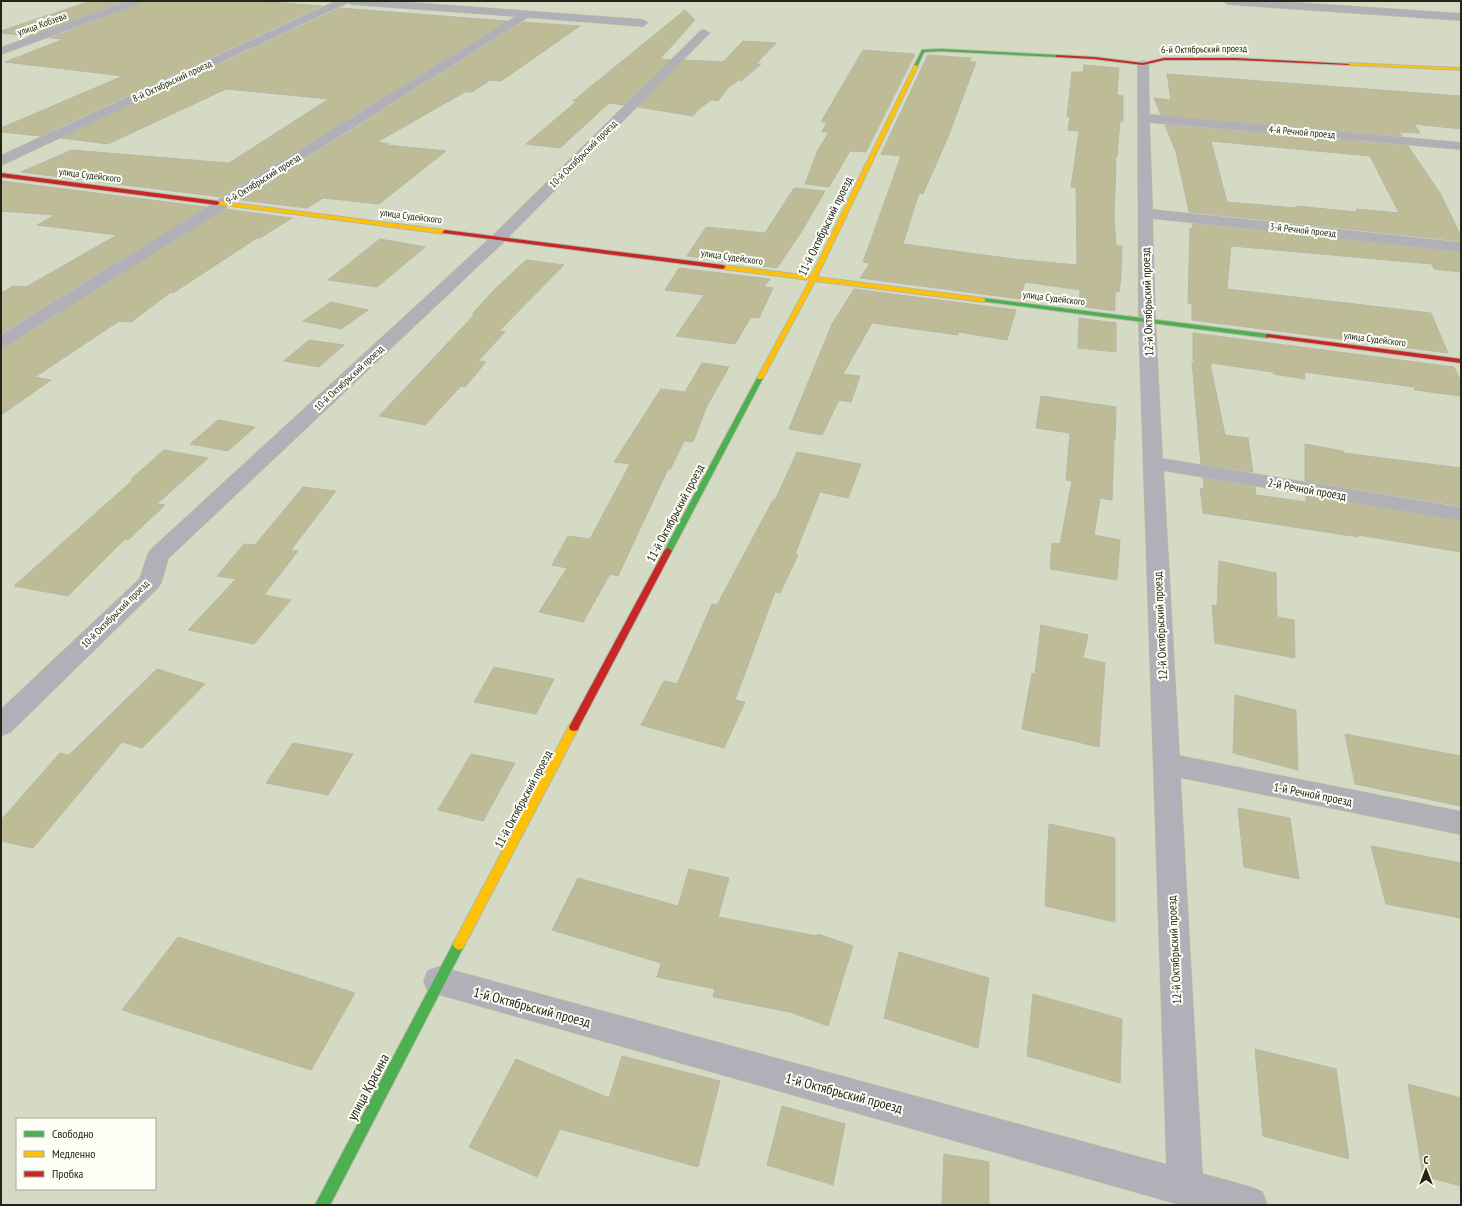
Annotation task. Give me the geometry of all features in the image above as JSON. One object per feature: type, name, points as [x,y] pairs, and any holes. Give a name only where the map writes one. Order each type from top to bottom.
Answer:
[{"type":"street","name":"улица Кобзева","points":[[1,51],[136,1]]},
{"type":"street","name":"8-й Октябрьский проезд","points":[[1,161],[344,1]]},
{"type":"street","points":[[351,1],[643,23]]},
{"type":"street","points":[[1228,1],[1294,4],[1461,17]]},
{"type":"street","points":[[1434,6],[1441,16]]},
{"type":"street","name":"9-й Октябрьский проезд","points":[[1,342],[525,15]]},
{"type":"street","name":"10-й Октябрьский проезд","points":[[1,725],[150,582],[158,555],[499,238],[704,33]]},
{"type":"street","name":"6-й Октябрьский проезд","points":[[923,51],[940,50],[1094,58],[1142,64],[1164,59],[1236,59],[1461,69]]},
{"type":"street","name":"11-й Октябрьский проезд","points":[[440,981],[813,279],[923,51]]},
{"type":"street","name":"12-й Октябрьский проезд","points":[[1142,64],[1147,320],[1185,1188]]},
{"type":"street","name":"4-й Речной проезд","points":[[1143,118],[1461,146]]},
{"type":"street","name":"улица Судейского","points":[[1,175],[1461,361]]},
{"type":"street","name":"3-й Речной проезд","points":[[1145,213],[1461,247]]},
{"type":"street","name":"2-й Речной проезд","points":[[1153,463],[1461,514]]},
{"type":"street","name":"1-й Речной проезд","points":[[1166,764],[1461,823]]},
{"type":"street","name":"1-й Октябрьский проезд","points":[[440,981],[1249,1205]]},
{"type":"street","name":"улица Красина","points":[[322,1205],[440,981]]},
{"type":"building","points":[[91,1],[125,1],[30,36],[1,33],[1,31]]},
{"type":"building","points":[[142,1],[259,1],[322,6],[40,136],[1,132],[1,128],[123,76],[5,62],[64,39],[50,38],[141,4]]},
{"type":"building","points":[[340,8],[507,21],[221,197],[21,172],[72,150],[229,163],[329,99],[226,89],[108,144],[61,138]]},
{"type":"building","points":[[685,10],[695,20],[660,59],[670,60],[624,105],[609,103],[560,148],[526,144],[577,101],[573,101]]},
{"type":"building","points":[[523,22],[580,26],[501,81],[490,80],[472,92],[465,92],[377,142],[389,144],[387,145],[446,151],[379,204],[323,198],[307,208],[241,200]]},
{"type":"building","points":[[743,41],[776,43],[756,64],[761,64],[741,81],[739,80],[728,88],[718,101],[711,100],[699,109],[693,116],[638,107],[684,60],[723,62]]},
{"type":"building","points":[[863,50],[915,54],[866,152],[850,151],[829,187],[805,184],[818,150],[829,132],[822,132],[827,122],[821,122]]},
{"type":"building","points":[[928,55],[971,58],[970,62],[976,62],[948,137],[923,194],[919,193],[903,244],[1014,259],[1077,265],[1076,187],[1071,187],[1079,131],[1068,130],[1070,117],[1067,117],[1072,72],[1083,72],[1084,65],[1119,68],[1117,95],[1123,96],[1123,122],[1120,121],[1117,157],[1115,157],[1114,216],[1116,246],[1122,246],[1121,276],[1119,292],[1115,292],[1115,311],[1079,306],[1080,290],[1025,282],[1020,299],[860,278],[870,263],[863,262],[901,156],[881,154]]},
{"type":"building","points":[[1167,74],[1461,96],[1461,129],[1414,124],[1420,133],[1399,132],[1402,136],[1161,115],[1154,98],[1171,100]]},
{"type":"building","points":[[1165,125],[1408,146],[1440,193],[1461,236],[1461,241],[1189,212],[1176,152]],"holes":[[[1211,141],[1370,156],[1399,213],[1356,209],[1357,212],[1296,206],[1297,208],[1227,202]]]},
{"type":"building","points":[[1,181],[206,207],[1,333],[1,293],[13,286],[26,287],[117,235],[37,225],[55,215],[1,211]]},
{"type":"building","points":[[794,188],[825,191],[802,231],[777,268],[687,256],[706,227],[765,233]]},
{"type":"building","points":[[225,209],[292,218],[260,238],[257,238],[173,293],[171,292],[131,322],[119,321],[35,377],[51,380],[1,415],[1,348],[8,346]]},
{"type":"building","points":[[1192,224],[1461,252],[1461,272],[1434,269],[1432,264],[1231,246],[1227,289],[1431,313],[1448,353],[1192,320],[1192,304],[1188,303],[1190,228],[1193,228]]},
{"type":"building","points":[[380,239],[425,247],[377,287],[328,280]]},
{"type":"building","points":[[526,260],[564,265],[499,331],[505,332],[478,361],[486,362],[465,387],[461,386],[425,425],[379,416],[475,314],[472,314],[495,289]]},
{"type":"building","points":[[679,268],[770,279],[764,287],[773,288],[759,318],[751,317],[735,344],[676,336],[704,295],[665,290]]},
{"type":"building","points":[[854,289],[1016,310],[1007,340],[958,332],[958,335],[872,323],[843,374],[860,376],[851,402],[839,400],[822,435],[789,429],[832,324]]},
{"type":"building","points":[[331,302],[368,310],[341,329],[303,321]]},
{"type":"building","points":[[1079,318],[1116,323],[1116,352],[1078,348]]},
{"type":"building","points":[[1193,333],[1454,367],[1461,382],[1461,396],[1415,390],[1414,387],[1304,372],[1305,379],[1274,374],[1273,372],[1210,363],[1225,435],[1248,438],[1253,472],[1201,464],[1192,362],[1198,361],[1193,360]]},
{"type":"building","points":[[309,340],[344,345],[319,367],[284,361]]},
{"type":"building","points":[[702,363],[729,367],[707,406],[693,442],[684,441],[670,470],[668,469],[618,576],[610,574],[583,622],[539,612],[567,568],[552,565],[568,536],[590,539],[630,464],[614,462],[661,389],[685,392]]},
{"type":"building","points":[[1041,396],[1116,407],[1112,500],[1100,498],[1094,535],[1120,540],[1117,580],[1050,569],[1052,543],[1060,544],[1072,481],[1066,480],[1070,433],[1036,428]]},
{"type":"building","points":[[218,420],[255,427],[228,451],[190,444]]},
{"type":"building","points":[[1305,444],[1343,451],[1343,453],[1461,468],[1461,506],[1305,481]]},
{"type":"building","points":[[164,450],[208,458],[157,504],[165,505],[128,540],[125,539],[68,596],[14,586],[134,479],[131,479]]},
{"type":"building","points":[[797,452],[861,464],[848,498],[820,492],[795,554],[798,555],[780,593],[775,592],[735,700],[745,702],[724,748],[641,725],[664,681],[677,684],[712,604],[717,605],[773,500],[775,500]]},
{"type":"building","points":[[1203,478],[1255,487],[1256,495],[1306,502],[1306,495],[1461,521],[1461,552],[1358,535],[1358,537],[1203,513],[1200,488],[1204,489]]},
{"type":"building","points":[[303,487],[336,491],[291,550],[298,551],[264,595],[291,600],[254,644],[188,630],[236,579],[217,576],[244,544],[255,545]]},
{"type":"building","points":[[1219,561],[1276,573],[1277,617],[1294,620],[1295,658],[1215,643],[1212,605],[1217,606]]},
{"type":"building","points":[[1041,625],[1088,635],[1083,658],[1105,663],[1099,747],[1022,729],[1032,673],[1035,674]]},
{"type":"building","points":[[494,667],[554,679],[536,714],[474,702]]},
{"type":"building","points":[[157,669],[205,684],[142,748],[122,742],[33,848],[1,841],[1,820],[60,753],[69,755]]},
{"type":"building","points":[[1235,695],[1296,710],[1298,770],[1233,753]]},
{"type":"building","points":[[1345,734],[1461,756],[1461,806],[1355,784]]},
{"type":"building","points":[[293,743],[353,754],[328,795],[266,783]]},
{"type":"building","points":[[471,754],[515,763],[483,821],[438,810]]},
{"type":"building","points":[[1238,808],[1290,818],[1299,879],[1244,867]]},
{"type":"building","points":[[1049,824],[1115,838],[1115,922],[1045,906]]},
{"type":"building","points":[[1371,846],[1461,863],[1461,918],[1386,904]]},
{"type":"building","points":[[689,869],[729,878],[718,917],[817,936],[818,934],[853,946],[828,1026],[790,1012],[713,997],[715,989],[657,977],[661,963],[552,930],[578,878],[678,906]]},
{"type":"building","points":[[178,937],[355,993],[311,1070],[122,1010]]},
{"type":"building","points":[[899,952],[989,978],[978,1048],[884,1018]]},
{"type":"building","points":[[1033,994],[1122,1019],[1120,1083],[1027,1056]]},
{"type":"building","points":[[1255,1049],[1336,1069],[1349,1159],[1263,1136]]},
{"type":"building","points":[[622,1056],[720,1081],[698,1167],[560,1129],[537,1177],[469,1147],[516,1059],[609,1098]]},
{"type":"building","points":[[1408,1084],[1461,1098],[1461,1186],[1423,1176]]},
{"type":"building","points":[[782,1106],[845,1124],[833,1185],[767,1165]]},
{"type":"building","points":[[944,1154],[989,1162],[989,1205],[942,1205]]},
{"type":"traffic: fast","points":[[916,66],[923,51],[940,50],[1057,56]]},
{"type":"traffic: fast","points":[[983,300],[1268,336]]},
{"type":"traffic: fast","points":[[668,551],[760,378]]},
{"type":"traffic: fast","points":[[322,1205],[459,944]]},
{"type":"traffic: slow","points":[[1348,64],[1461,69]]},
{"type":"traffic: slow","points":[[760,378],[813,279],[916,66]]},
{"type":"traffic: slow","points":[[217,203],[445,232]]},
{"type":"traffic: slow","points":[[723,267],[983,300]]},
{"type":"traffic: slow","points":[[459,944],[574,727]]},
{"type":"traffic: jam","points":[[1057,56],[1094,58],[1143,64],[1164,59],[1236,59],[1348,64]]},
{"type":"traffic: jam","points":[[1,175],[217,203]]},
{"type":"traffic: jam","points":[[445,232],[723,267]]},
{"type":"traffic: jam","points":[[1268,336],[1461,361]]},
{"type":"traffic: jam","points":[[574,727],[668,551]]}]
